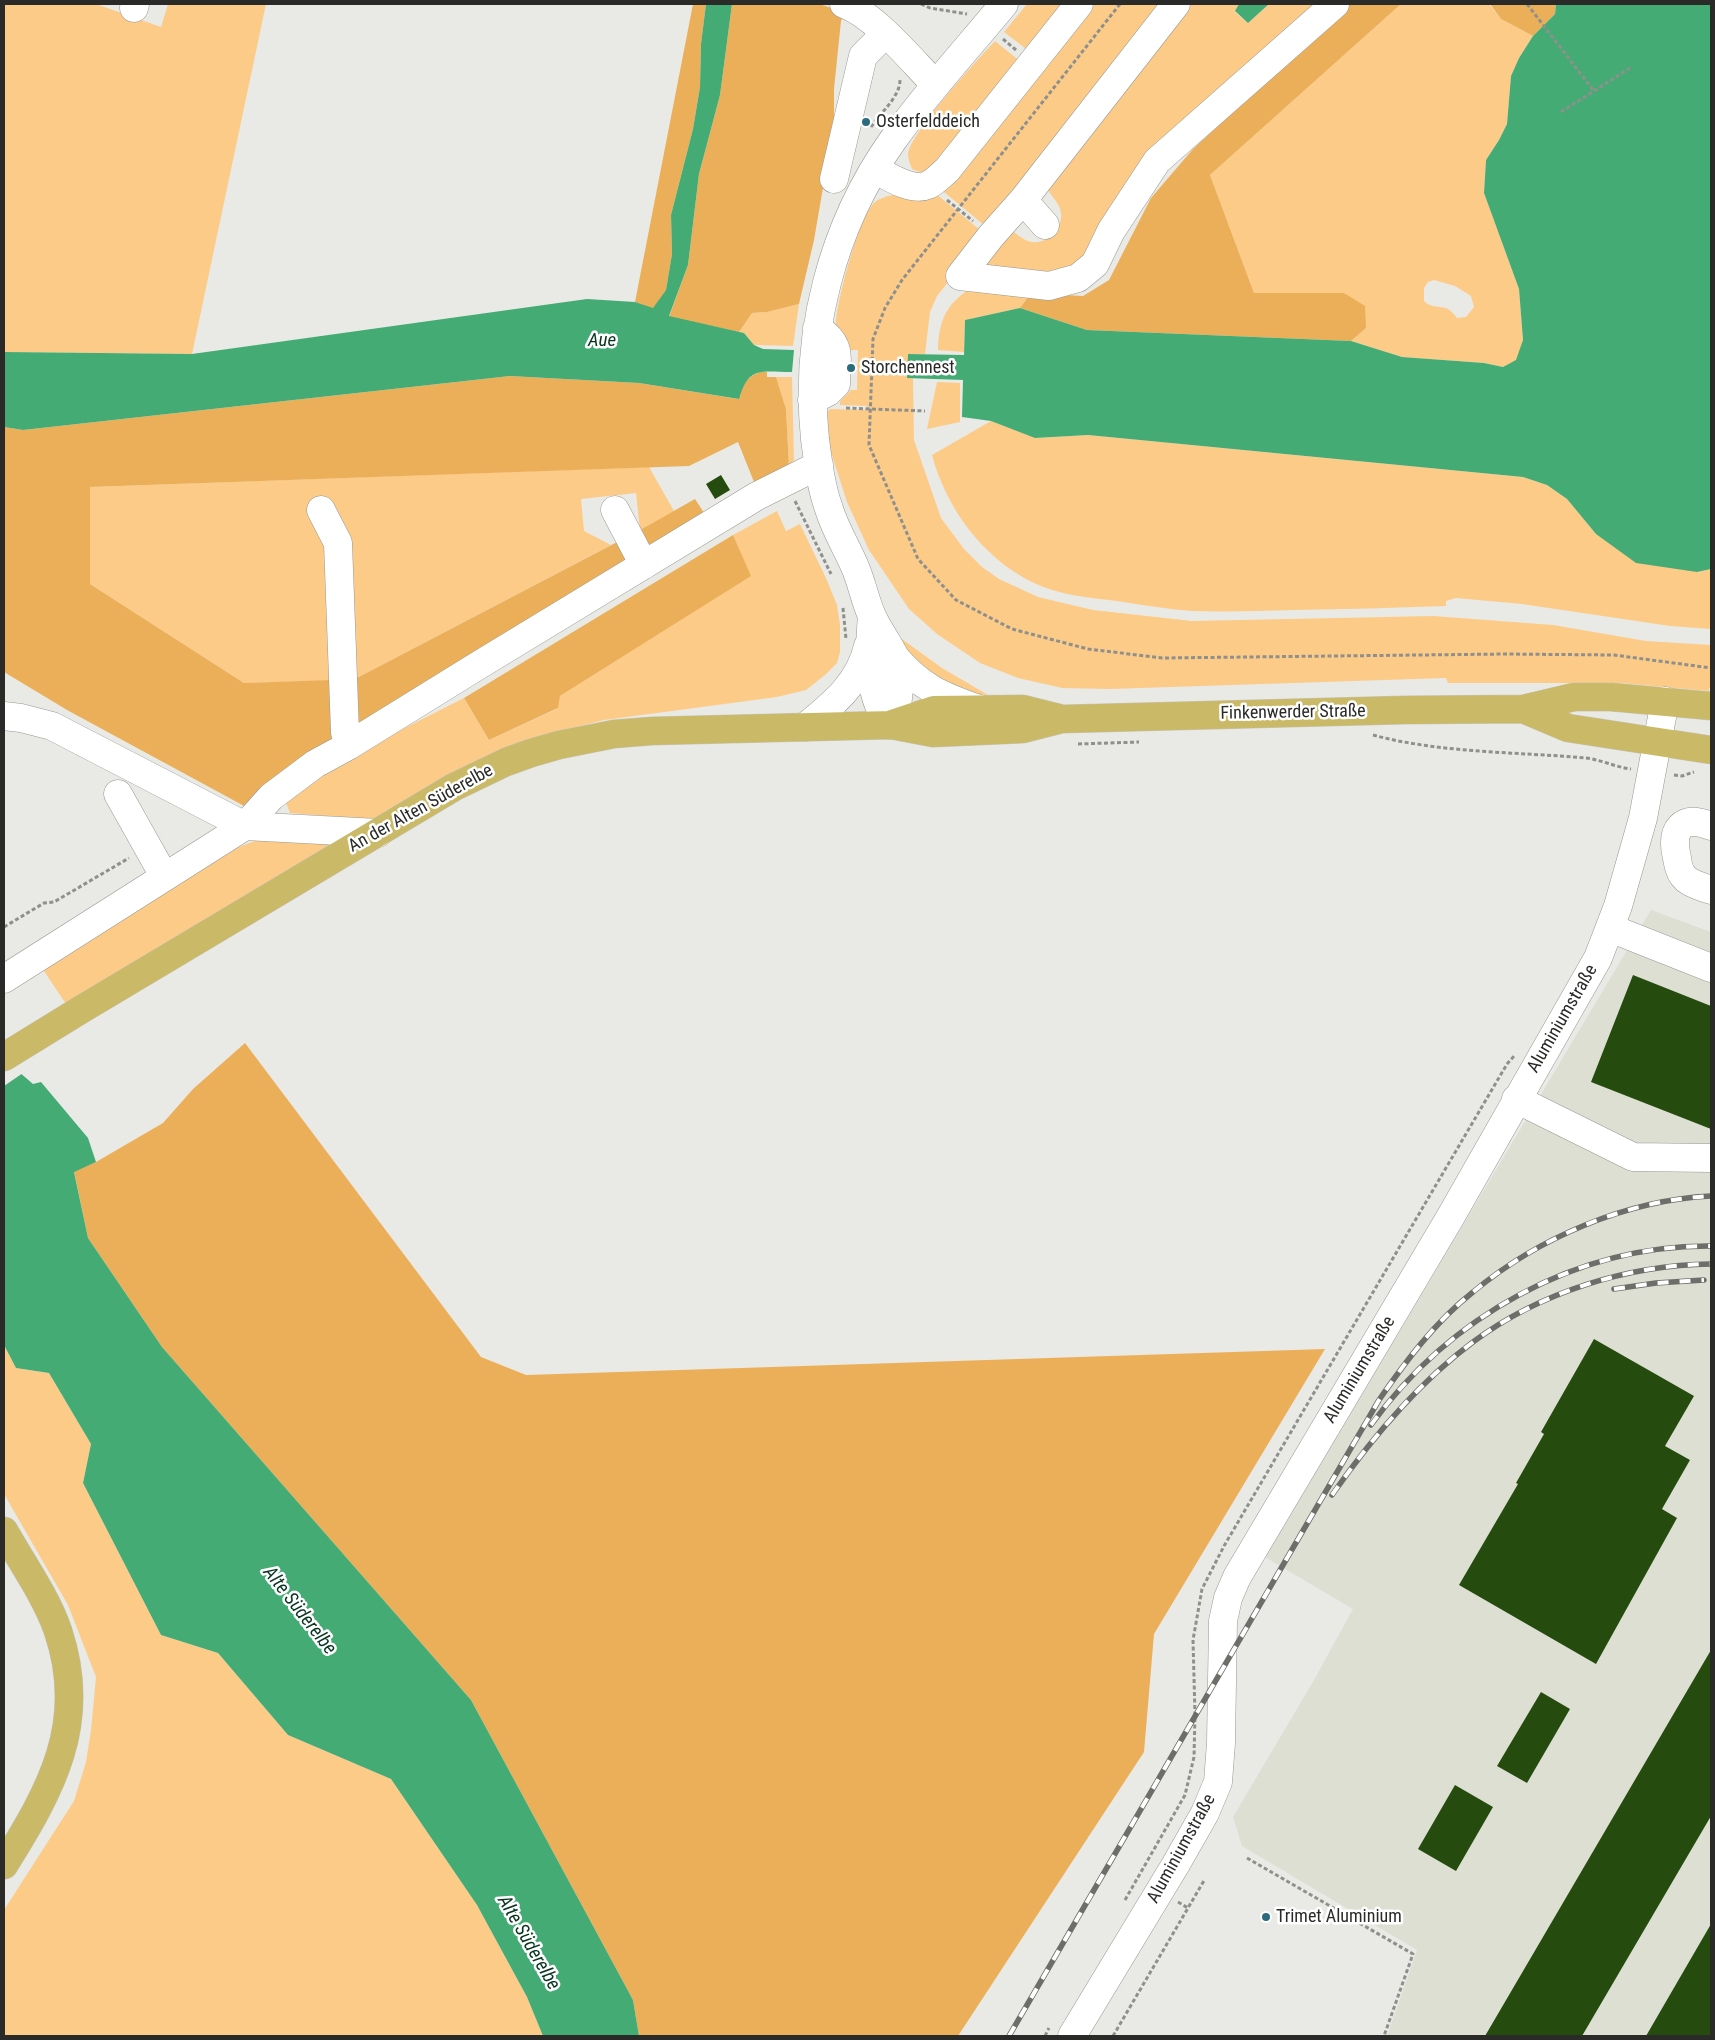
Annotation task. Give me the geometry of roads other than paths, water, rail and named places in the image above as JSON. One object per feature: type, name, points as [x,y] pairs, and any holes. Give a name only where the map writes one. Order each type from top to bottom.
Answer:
[{"type":"main road","name":"Finkenwerder Straße","points":[[891,725],[933,732],[1023,729],[1065,731],[1404,710],[1523,709],[1574,697],[1610,697],[1711,706]]},
{"type":"main road","name":"Finkenwerder Straße","points":[[891,725],[934,710],[1023,709],[1065,731]]},
{"type":"main road","name":"Finkenwerder Straße","points":[[1523,709],[1568,728],[1659,742],[1707,762]]},
{"type":"main road","name":"An der Alten Süderelbe","points":[[4,1057],[454,787],[531,753],[559,745],[614,734],[652,731],[891,725]]},
{"type":"main road","points":[[4,1531],[36,1587],[58,1631],[68,1674],[70,1693],[65,1736],[52,1782],[32,1821],[4,1865]]},
{"type":"street","points":[[844,4],[862,13],[936,85]]},
{"type":"street","points":[[805,728],[834,704],[855,679],[866,655],[856,568],[829,509],[808,470],[813,364],[822,302],[839,245],[848,223],[875,169],[892,141],[1004,4]]},
{"type":"street","points":[[875,169],[891,178],[913,186],[930,185],[947,170],[1079,4]]},
{"type":"street","points":[[1176,4],[1023,200],[991,236],[960,276],[1050,286],[1078,278],[1095,264],[1111,232],[1157,161],[1335,4]]},
{"type":"street","points":[[834,179],[863,56],[885,34]]},
{"type":"street","points":[[1023,200],[1045,224]]},
{"type":"street","points":[[4,979],[245,826],[270,797],[315,764],[348,746],[757,496],[808,470]]},
{"type":"street","points":[[321,510],[338,543],[345,732],[348,746]]},
{"type":"street","points":[[615,510],[644,565]]},
{"type":"street","points":[[862,633],[894,656],[910,674],[926,686],[944,696],[979,709]]},
{"type":"street","points":[[862,633],[874,697],[882,714],[891,725]]},
{"type":"street","points":[[891,725],[899,693],[897,666],[894,656]]},
{"type":"street","name":"Aluminiumstraße","points":[[1072,2036],[1176,1864],[1205,1813],[1218,1782],[1221,1744],[1223,1622],[1228,1598],[1242,1569],[1451,1216],[1598,958],[1610,928],[1638,837],[1659,742],[1665,701]]},
{"type":"street","points":[[4,716],[52,726],[245,826],[378,833]]},
{"type":"street","points":[[118,794],[164,876]]},
{"type":"street","points":[[1711,826],[1697,821],[1687,823],[1678,830],[1674,841],[1678,868],[1685,878],[1696,885],[1711,890]]},
{"type":"street","points":[[1610,928],[1711,968]]},
{"type":"street","points":[[1516,1099],[1633,1157],[1711,1158]]},
{"type":"water","name":"Aue","points":[[706,4],[732,4],[720,95],[699,174],[688,265],[669,316],[744,333],[754,345],[763,349],[794,350],[792,372],[764,372],[752,376],[747,380],[739,399],[639,383],[510,376],[23,430],[4,427],[4,352],[192,354],[587,299],[635,302],[653,308],[666,290],[672,254],[671,215],[693,129],[700,87],[701,44]]},
{"type":"water","points":[[1239,4],[1269,4],[1248,23],[1235,11]]},
{"type":"water","points":[[1556,4],[1711,4],[1711,569],[1697,572],[1636,563],[1596,534],[1567,499],[1547,485],[1523,477],[1088,435],[1035,438],[991,421],[962,417],[963,380],[907,378],[908,354],[964,355],[965,320],[1020,308],[1087,330],[1351,341],[1402,357],[1484,363],[1503,367],[1516,360],[1523,340],[1519,289],[1484,193],[1486,160],[1507,124],[1511,76],[1519,58],[1533,36],[1555,14]]},
{"type":"water","name":"Alte Süderelbe","points":[[4,1059],[33,1084],[41,1082],[88,1138],[96,1162],[74,1172],[88,1238],[162,1347],[471,1700],[633,2000],[639,2036],[543,2036],[527,1997],[477,1905],[391,1779],[288,1735],[218,1653],[161,1635],[83,1483],[91,1444],[49,1373],[16,1368],[4,1345]]},
{"type":"railway","points":[[1009,2036],[1379,1400],[1422,1343],[1446,1316],[1473,1292],[1498,1273],[1554,1239],[1584,1225],[1647,1205],[1711,1196]]},
{"type":"railway","points":[[1371,1425],[1402,1386],[1438,1351],[1477,1321],[1520,1295],[1565,1274],[1612,1258],[1661,1249],[1711,1246]]},
{"type":"railway","points":[[1332,1495],[1379,1433],[1433,1375],[1473,1342],[1499,1324],[1556,1296],[1617,1276],[1648,1270],[1711,1264]]},
{"type":"railway","points":[[1614,1289],[1656,1283],[1704,1280]]},
{"type":"place","name":"Osterfelddeich","points":[[866,122]]},
{"type":"place","name":"Storchennest","points":[[851,368]]},
{"type":"place","name":"Trimet Aluminium","points":[[1266,1917]]}]
